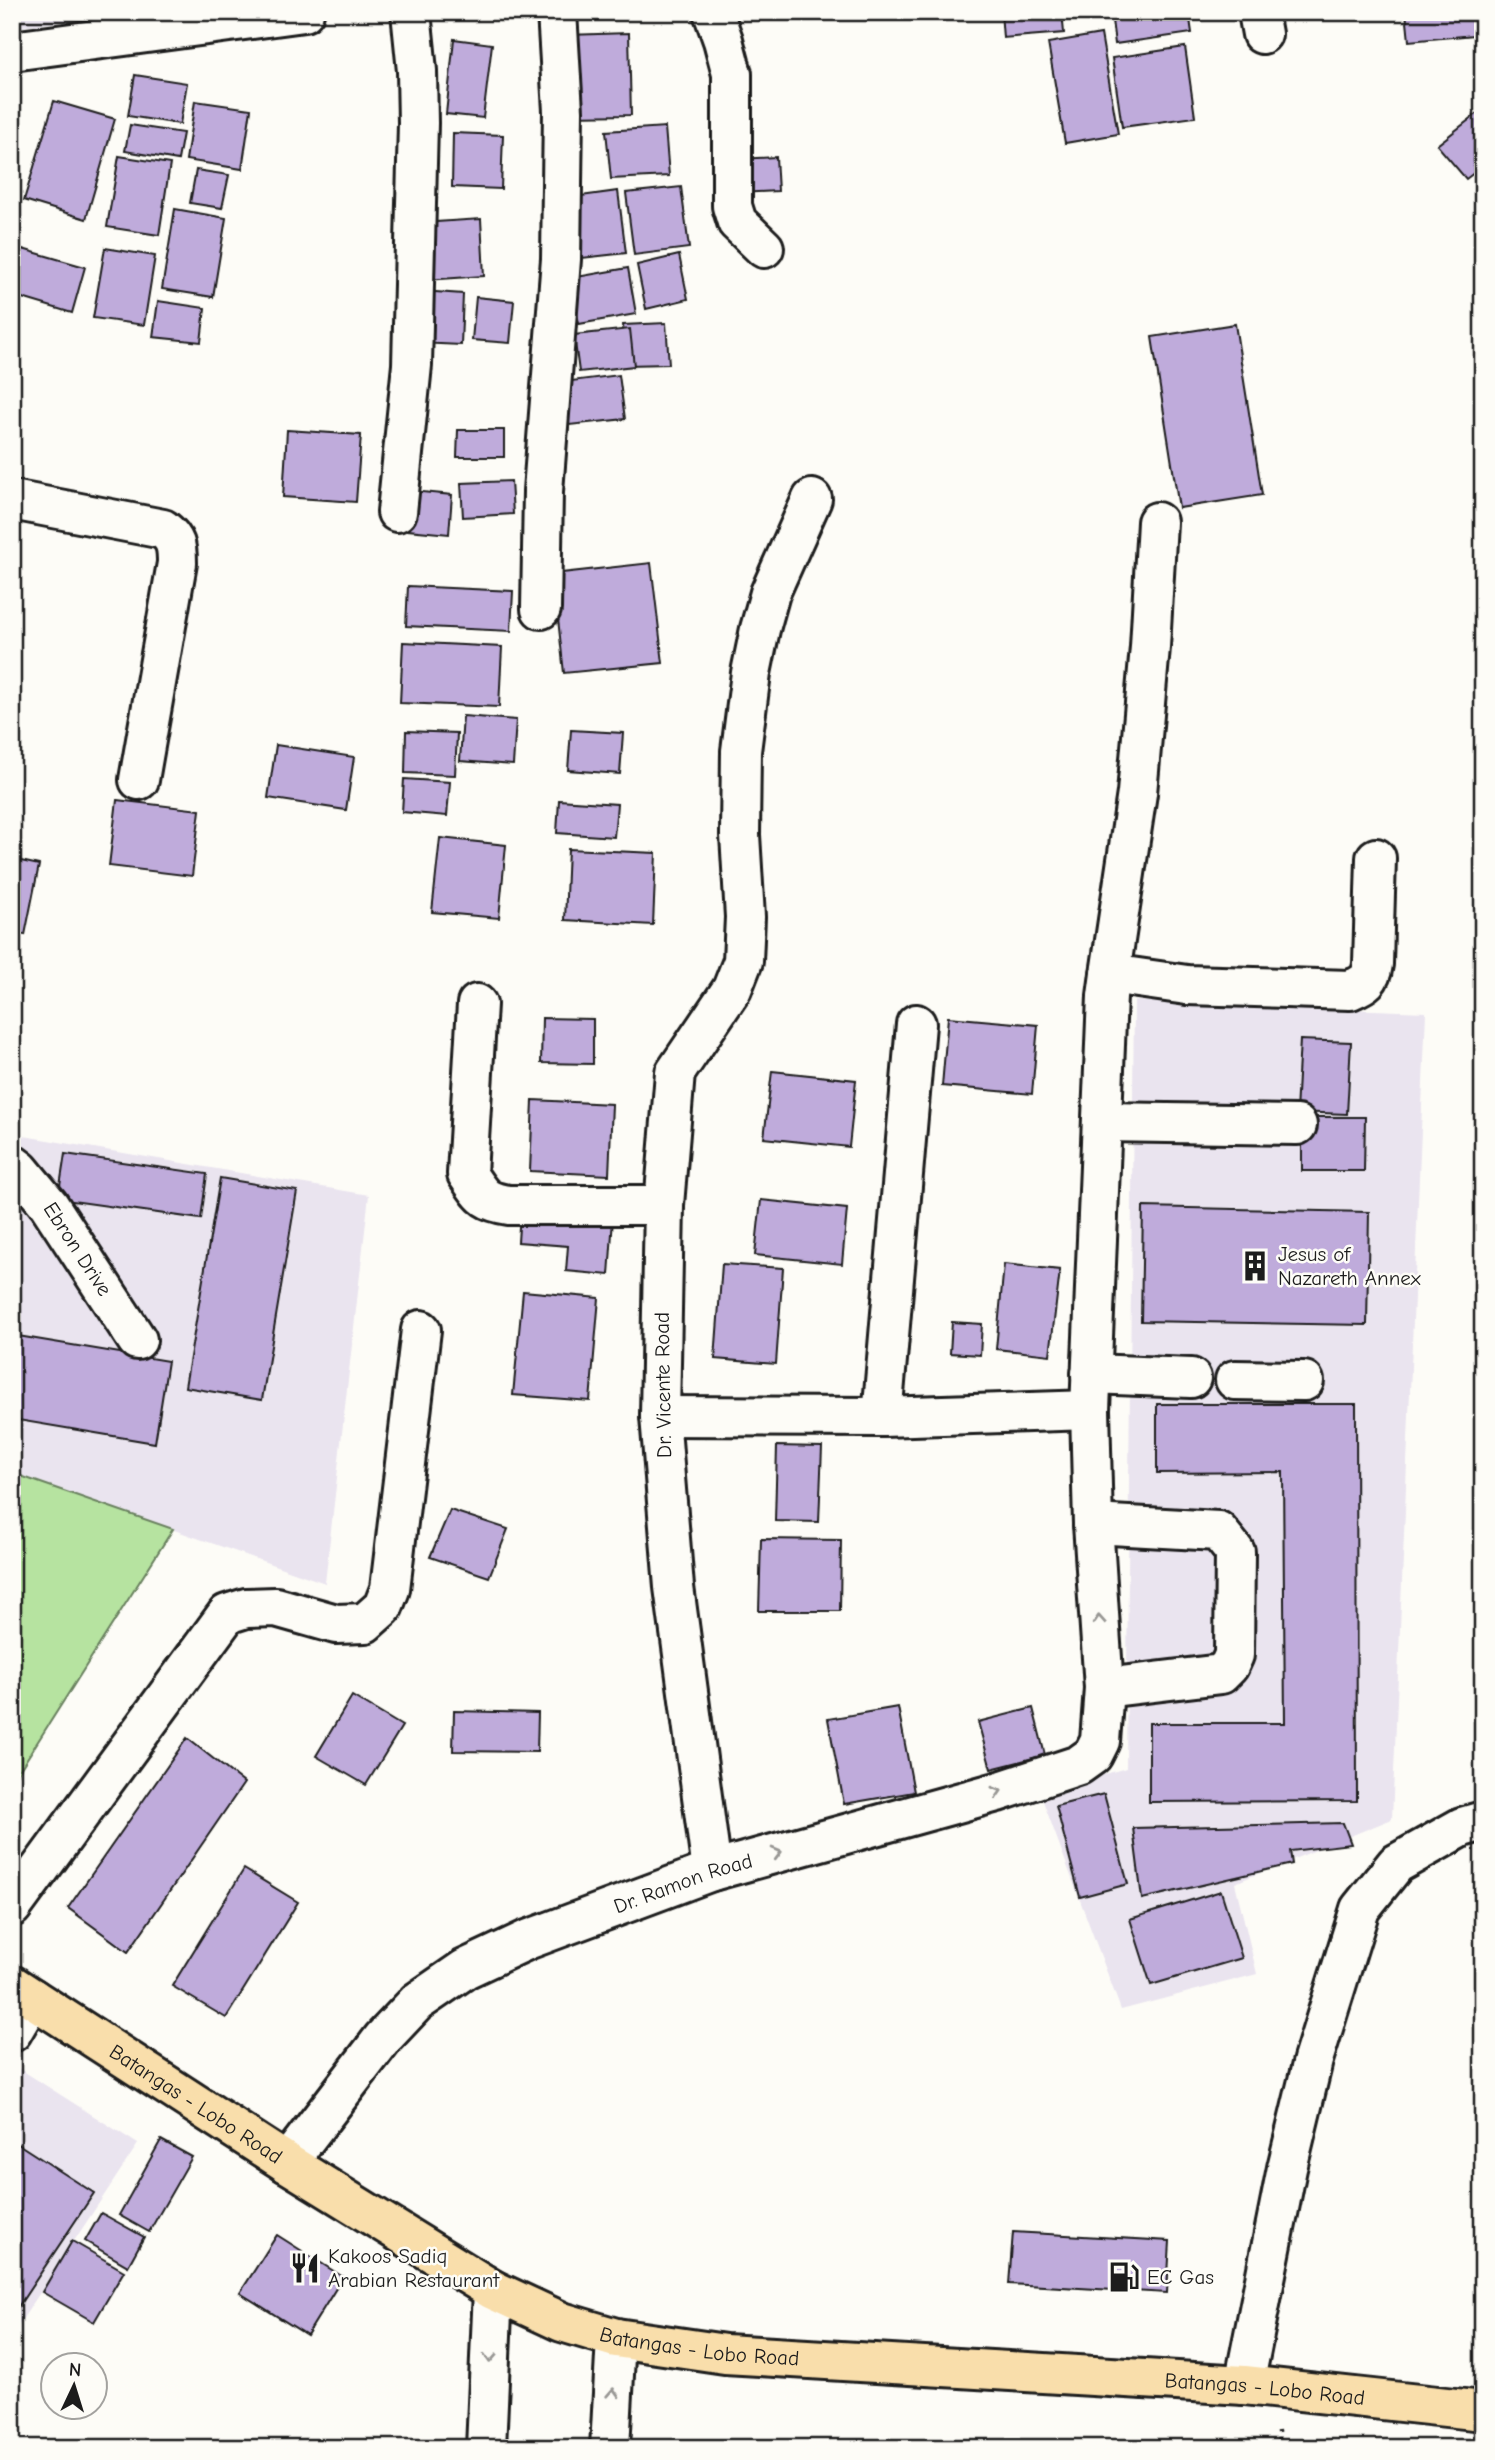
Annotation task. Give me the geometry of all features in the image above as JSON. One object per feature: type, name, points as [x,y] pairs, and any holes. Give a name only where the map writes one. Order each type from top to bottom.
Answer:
[{"type":"main road","name":"Batangas - Lobo Road","points":[[22,1991],[287,2163],[493,2290],[562,2322],[616,2338],[725,2354],[1244,2385],[1483,2410]]},
{"type":"street","points":[[12,51],[304,12]]},
{"type":"street","points":[[397,512],[412,365],[418,123],[417,71],[411,12]]},
{"type":"street","points":[[541,609],[544,477],[562,245],[563,111],[557,12]]},
{"type":"street","points":[[713,12],[732,74],[732,206],[737,222],[764,248]]},
{"type":"street","name":"Dr. Vicente Road","points":[[712,1871],[674,1587],[660,1416],[664,1205],[675,1073],[732,989],[743,961],[745,917],[740,835],[741,751],[751,673],[770,593],[812,499]]},
{"type":"street","points":[[12,500],[163,530],[174,538],[177,563],[139,780]]},
{"type":"street","name":"Dr. Ramon Road","points":[[287,2163],[383,2038],[417,2002],[466,1969],[527,1940],[712,1871],[997,1792],[1079,1765],[1093,1755],[1100,1741],[1104,1688],[1093,1524],[1090,1392],[1107,996],[1137,793],[1150,647],[1157,522]]},
{"type":"street","points":[[1110,974],[1187,985],[1350,990],[1365,984],[1372,975],[1373,964],[1376,858]]},
{"type":"street","points":[[477,1004],[467,1174],[479,1191],[491,1202],[509,1205],[664,1205]]},
{"type":"street","points":[[883,1417],[916,1024]]},
{"type":"street","points":[[1103,1122],[1297,1125]]},
{"type":"street","name":"Ebron Drive","points":[[12,1164],[50,1205],[137,1340]]},
{"type":"street","points":[[12,1907],[227,1614],[246,1608],[276,1607],[336,1624],[365,1623],[383,1606],[390,1589],[421,1329]]},
{"type":"street","points":[[660,1416],[883,1417],[1191,1378]]},
{"type":"street","points":[[1235,1380],[1304,1381]]},
{"type":"street","points":[[1093,1524],[1218,1531],[1235,1552],[1234,1655],[1230,1666],[1221,1674],[1104,1688]]},
{"type":"street","points":[[1244,2385],[1290,2154],[1313,2060],[1360,1909],[1396,1864],[1462,1827],[1483,1821]]},
{"type":"street","points":[[12,2032],[22,1991]]},
{"type":"street","points":[[486,2448],[493,2290]]},
{"type":"street","points":[[610,2448],[616,2338]]},
{"type":"shaded area","points":[[12,12],[113,12],[114,15],[12,28]]},
{"type":"shaded area","points":[[1134,1001],[1426,1012],[1392,1819],[1235,1883],[1257,1974],[1121,2010],[1040,1793],[1126,1768]]},
{"type":"shaded area","points":[[12,1134],[369,1195],[325,1583],[12,1473]]},
{"type":"shaded area","points":[[12,2064],[138,2144],[12,2335]]},
{"type":"green space","points":[[12,1473],[173,1529],[12,1782]]},
{"type":"building","points":[[1001,12],[1062,12],[1064,33],[1003,38]]},
{"type":"building","points":[[1111,12],[1189,12],[1192,33],[1115,44]]},
{"type":"building","points":[[1406,12],[1472,12],[1474,35],[1409,41]]},
{"type":"building","points":[[629,33],[631,115],[569,116],[567,35]]},
{"type":"building","points":[[1101,34],[1118,134],[1065,143],[1048,43]]},
{"type":"building","points":[[454,39],[492,44],[483,118],[446,114]]},
{"type":"building","points":[[1185,47],[1195,117],[1122,127],[1112,58]]},
{"type":"building","points":[[135,75],[187,83],[180,124],[128,116]]},
{"type":"building","points":[[54,101],[115,119],[86,219],[24,200]]},
{"type":"building","points":[[195,101],[251,109],[242,169],[186,160]]},
{"type":"building","points":[[1483,109],[1483,166],[1466,179],[1437,145]]},
{"type":"building","points":[[130,125],[183,133],[178,160],[125,151]]},
{"type":"building","points":[[665,127],[669,176],[611,179],[606,131]]},
{"type":"building","points":[[453,133],[503,135],[501,189],[452,187]]},
{"type":"building","points":[[119,156],[170,164],[159,235],[107,227]]},
{"type":"building","points":[[776,157],[778,191],[739,193],[737,159]]},
{"type":"building","points":[[196,170],[229,175],[222,208],[190,203]]},
{"type":"building","points":[[681,187],[689,248],[634,255],[626,193]]},
{"type":"building","points":[[618,191],[626,253],[573,259],[566,198]]},
{"type":"building","points":[[175,209],[226,218],[213,297],[162,289]]},
{"type":"building","points":[[481,219],[484,276],[426,280],[421,223]]},
{"type":"building","points":[[12,246],[85,267],[72,313],[12,295]]},
{"type":"building","points":[[105,248],[155,256],[144,325],[93,318]]},
{"type":"building","points":[[679,255],[688,299],[646,309],[637,265]]},
{"type":"building","points":[[628,268],[636,314],[579,324],[571,278]]},
{"type":"building","points":[[421,291],[463,294],[461,345],[419,343]]},
{"type":"building","points":[[476,297],[514,301],[510,343],[472,340]]},
{"type":"building","points":[[158,301],[205,308],[201,342],[153,337]]},
{"type":"building","points":[[666,323],[669,364],[626,365],[623,325]]},
{"type":"building","points":[[1235,324],[1262,495],[1179,508],[1152,337]]},
{"type":"building","points":[[630,329],[634,366],[579,372],[574,335]]},
{"type":"building","points":[[619,375],[625,419],[560,426],[555,383]]},
{"type":"building","points":[[287,430],[361,435],[356,502],[283,497]]},
{"type":"building","points":[[458,430],[504,430],[504,457],[457,457]]},
{"type":"building","points":[[511,481],[513,514],[463,517],[461,483]]},
{"type":"building","points":[[412,491],[452,495],[449,534],[408,530]]},
{"type":"building","points":[[651,563],[663,663],[564,673],[553,574]]},
{"type":"building","points":[[408,586],[513,591],[511,631],[406,626]]},
{"type":"building","points":[[403,642],[502,647],[499,707],[400,703]]},
{"type":"building","points":[[463,716],[516,720],[513,765],[460,761]]},
{"type":"building","points":[[571,730],[623,733],[620,774],[568,770]]},
{"type":"building","points":[[406,731],[457,733],[455,775],[405,773]]},
{"type":"building","points":[[276,745],[354,757],[346,810],[268,798]]},
{"type":"building","points":[[404,779],[450,782],[447,816],[402,812]]},
{"type":"building","points":[[117,800],[200,810],[192,876],[109,866]]},
{"type":"building","points":[[559,800],[617,804],[614,837],[557,833]]},
{"type":"building","points":[[440,838],[506,845],[499,918],[432,912]]},
{"type":"building","points":[[568,849],[656,853],[653,925],[565,920]]},
{"type":"building","points":[[12,859],[39,865],[25,935],[12,932]]},
{"type":"building","points":[[948,1017],[1038,1025],[1032,1094],[942,1086]]},
{"type":"building","points":[[542,1018],[593,1019],[593,1064],[541,1063]]},
{"type":"building","points":[[1300,1040],[1351,1042],[1347,1114],[1296,1112]]},
{"type":"building","points":[[772,1071],[856,1080],[849,1147],[764,1138]]},
{"type":"building","points":[[533,1100],[612,1104],[609,1175],[530,1171]]},
{"type":"building","points":[[1302,1117],[1365,1117],[1364,1171],[1302,1171]]},
{"type":"building","points":[[65,1154],[207,1174],[201,1219],[58,1199]]},
{"type":"building","points":[[220,1178],[297,1191],[262,1400],[185,1387]]},
{"type":"building","points":[[761,1200],[847,1209],[842,1264],[755,1255]]},
{"type":"building","name":"Jesus of Nazareth Annex","points":[[1143,1207],[1369,1212],[1367,1325],[1141,1321]]},
{"type":"building","points":[[520,1212],[613,1219],[609,1275],[566,1271],[568,1246],[518,1242]]},
{"type":"building","points":[[722,1264],[783,1268],[776,1364],[715,1359]]},
{"type":"building","points":[[1004,1264],[1060,1270],[1050,1355],[996,1349]]},
{"type":"building","points":[[523,1291],[599,1298],[590,1401],[513,1395]]},
{"type":"building","points":[[952,1322],[982,1324],[980,1355],[950,1353]]},
{"type":"building","points":[[12,1335],[168,1361],[155,1443],[12,1419]]},
{"type":"building","points":[[1157,1404],[1356,1404],[1357,1801],[1149,1802],[1149,1723],[1285,1723],[1283,1472],[1157,1473]]},
{"type":"building","points":[[777,1446],[822,1447],[819,1522],[775,1521]]},
{"type":"building","points":[[450,1510],[508,1529],[489,1577],[430,1557]]},
{"type":"building","points":[[761,1539],[841,1540],[840,1611],[759,1611]]},
{"type":"building","points":[[352,1696],[402,1726],[366,1785],[316,1756]]},
{"type":"building","points":[[898,1707],[914,1792],[844,1804],[828,1719]]},
{"type":"building","points":[[1033,1708],[1045,1755],[991,1769],[978,1722]]},
{"type":"building","points":[[454,1711],[538,1713],[537,1752],[453,1751]]},
{"type":"building","points":[[187,1738],[244,1783],[128,1952],[68,1908]]},
{"type":"building","points":[[1104,1794],[1128,1884],[1080,1897],[1056,1806]]},
{"type":"building","points":[[1343,1823],[1351,1844],[1290,1851],[1292,1864],[1142,1899],[1133,1828]]},
{"type":"building","points":[[244,1869],[298,1902],[226,2018],[172,1986]]},
{"type":"building","points":[[1221,1891],[1242,1958],[1151,1985],[1130,1919]]},
{"type":"building","points":[[12,2140],[94,2193],[12,2316]]},
{"type":"building","points":[[161,2140],[192,2157],[149,2232],[119,2215]]},
{"type":"building","points":[[101,2213],[144,2237],[128,2266],[85,2241]]},
{"type":"building","points":[[1013,2232],[1170,2241],[1167,2293],[1009,2284]]},
{"type":"building","points":[[277,2235],[343,2277],[307,2335],[240,2293]]},
{"type":"building","points":[[72,2241],[124,2271],[94,2322],[42,2292]]},
{"type":"place","name":"Jesus of Nazareth Annex","points":[[1255,1266]]},
{"type":"place","name":"Kakoos Sadiq Arabian Restaurant","points":[[305,2268]]},
{"type":"place","name":"EC Gas","points":[[1124,2277]]}]
